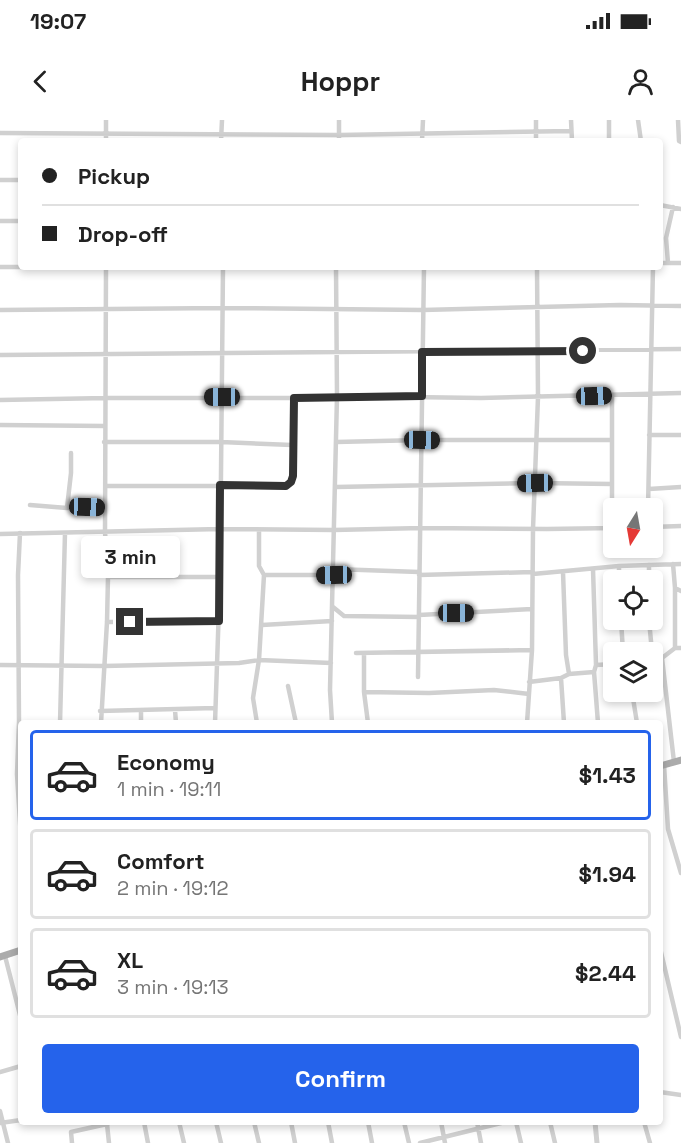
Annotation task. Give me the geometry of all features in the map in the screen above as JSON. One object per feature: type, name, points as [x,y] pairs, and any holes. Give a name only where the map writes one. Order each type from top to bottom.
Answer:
[{"type":"main road","points":[[663,766],[678,761]]},
{"type":"main road","points":[[3,956],[18,951]]},
{"type":"street","points":[[106,120],[106,138]]},
{"type":"street","points":[[221,138],[222,120]]},
{"type":"street","points":[[339,120],[339,135]]},
{"type":"street","points":[[423,120],[423,138]]},
{"type":"street","points":[[536,120],[536,138]]},
{"type":"street","points":[[572,120],[572,138]]},
{"type":"street","points":[[609,120],[609,138]]},
{"type":"street","points":[[638,120],[641,138]]},
{"type":"street","points":[[678,120],[679,141],[681,142]]},
{"type":"street","points":[[0,133],[339,135],[571,131]]},
{"type":"street","points":[[0,180],[18,180]]},
{"type":"street","points":[[663,205],[681,209]]},
{"type":"street","points":[[668,263],[666,238],[673,207]]},
{"type":"street","points":[[0,220],[18,220]]},
{"type":"street","points":[[663,263],[681,262]]},
{"type":"street","points":[[0,267],[18,267]]},
{"type":"street","points":[[101,720],[108,577],[104,442],[106,270]]},
{"type":"street","points":[[215,720],[220,577],[223,270]]},
{"type":"street","points":[[332,720],[331,663],[337,396],[336,270]]},
{"type":"street","points":[[418,677],[422,528],[424,270]]},
{"type":"street","points":[[527,720],[532,650],[532,529],[538,397],[537,270]]},
{"type":"street","points":[[649,498],[652,270]]},
{"type":"street","points":[[0,310],[222,308],[423,310],[681,306]]},
{"type":"street","points":[[0,355],[105,356],[681,349]]},
{"type":"street","points":[[0,400],[337,396],[538,397],[681,393]]},
{"type":"street","points":[[612,395],[612,498]]},
{"type":"street","points":[[106,486],[286,486],[291,482],[293,476],[294,398]]},
{"type":"street","points":[[0,425],[105,426]]},
{"type":"street","points":[[649,435],[681,435]]},
{"type":"street","points":[[336,442],[611,440]]},
{"type":"street","points":[[104,442],[221,442],[292,445]]},
{"type":"street","points":[[67,508],[71,473],[70,453]]},
{"type":"street","points":[[336,487],[535,483],[612,484]]},
{"type":"street","points":[[649,489],[681,487]]},
{"type":"street","points":[[30,505],[67,508],[105,507]]},
{"type":"street","points":[[663,527],[681,526]]},
{"type":"street","points":[[0,534],[220,529],[603,528]]},
{"type":"street","points":[[257,720],[253,698],[259,660],[264,575],[260,566],[259,530]]},
{"type":"street","points":[[60,720],[65,533]]},
{"type":"street","points":[[19,720],[20,534]]},
{"type":"street","points":[[663,657],[678,648],[673,564]]},
{"type":"street","points":[[264,575],[334,572],[532,573],[681,564]]},
{"type":"street","points":[[649,565],[649,570]]},
{"type":"street","points":[[619,566],[619,570]]},
{"type":"street","points":[[593,569],[596,665],[594,672],[598,720]]},
{"type":"street","points":[[563,572],[566,654],[569,674]]},
{"type":"street","points":[[108,577],[220,577]]},
{"type":"street","points":[[675,588],[681,591]]},
{"type":"street","points":[[333,607],[344,616],[419,616],[532,609]]},
{"type":"street","points":[[107,622],[219,621]]},
{"type":"street","points":[[262,625],[332,621]]},
{"type":"street","points":[[356,654],[532,650]]},
{"type":"street","points":[[364,654],[364,692],[368,720]]},
{"type":"street","points":[[0,665],[104,666],[259,660],[331,663]]},
{"type":"street","points":[[663,664],[678,761]]},
{"type":"street","points":[[596,665],[603,665]]},
{"type":"street","points":[[530,682],[561,678],[569,674],[594,672]]},
{"type":"street","points":[[561,678],[564,720]]},
{"type":"street","points":[[288,686],[295,720]]},
{"type":"street","points":[[364,692],[429,693],[494,690],[529,694]]},
{"type":"street","points":[[633,702],[636,720]]},
{"type":"street","points":[[100,711],[215,708]]},
{"type":"street","points":[[141,710],[141,720]]},
{"type":"street","points":[[175,710],[176,720]]},
{"type":"street","points":[[18,752],[18,790]]},
{"type":"street","points":[[663,777],[668,830],[681,871]]},
{"type":"street","points":[[3,956],[18,1008]]},
{"type":"street","points":[[663,960],[681,1037]]},
{"type":"street","points":[[663,981],[668,981]]},
{"type":"street","points":[[0,1072],[18,1067]]},
{"type":"street","points":[[663,1092],[681,1095]]},
{"type":"street","points":[[0,1111],[8,1143]]},
{"type":"street","points":[[2,1123],[18,1120]]},
{"type":"street","points":[[78,1125],[79,1131]]},
{"type":"street","points":[[72,1143],[71,1132],[102,1125]]},
{"type":"street","points":[[109,1125],[110,1143]]},
{"type":"street","points":[[145,1125],[148,1143]]},
{"type":"street","points":[[180,1125],[184,1143]]},
{"type":"street","points":[[217,1125],[221,1143]]},
{"type":"street","points":[[255,1125],[259,1143]]},
{"type":"street","points":[[292,1125],[295,1143]]},
{"type":"street","points":[[329,1125],[332,1143]]},
{"type":"street","points":[[369,1125],[372,1143]]},
{"type":"street","points":[[405,1125],[409,1143]]},
{"type":"street","points":[[442,1125],[444,1140]]},
{"type":"street","points":[[477,1125],[481,1143]]},
{"type":"street","points":[[420,1143],[444,1140],[493,1125]]},
{"type":"street","points":[[517,1125],[521,1143]]},
{"type":"street","points":[[551,1125],[555,1143]]},
{"type":"street","points":[[595,1125],[597,1143]]},
{"type":"street","points":[[645,1125],[650,1143]]},
{"type":"route","points":[[130,622],[219,621],[220,485],[286,486],[291,482],[294,398],[422,396],[422,352],[583,351]]}]
